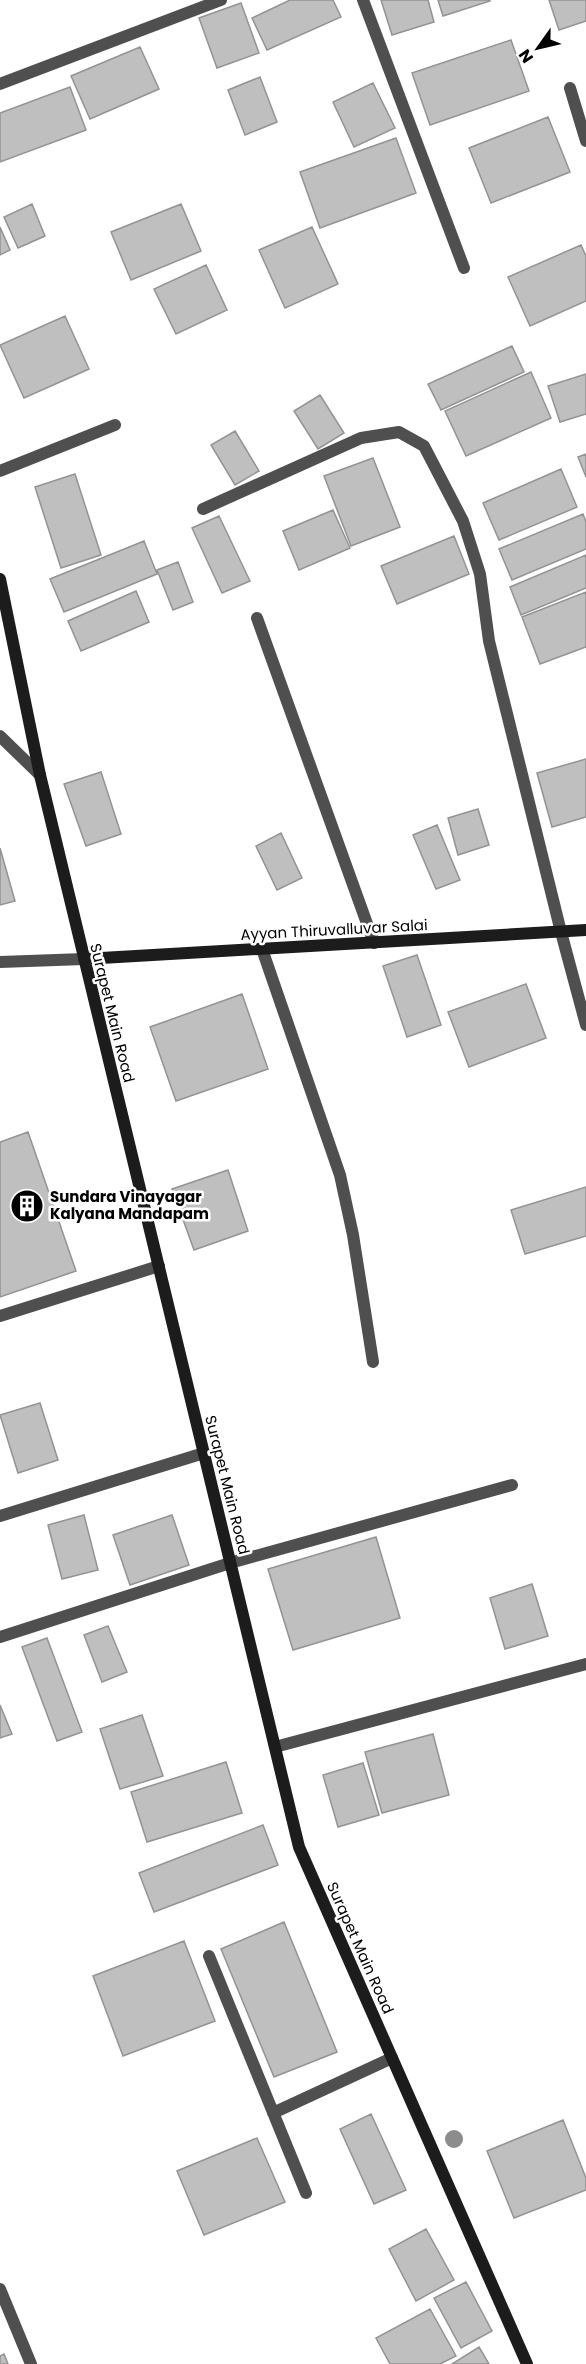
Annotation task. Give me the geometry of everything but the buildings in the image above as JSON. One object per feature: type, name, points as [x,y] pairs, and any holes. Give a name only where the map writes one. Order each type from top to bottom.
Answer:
[{"type":"main road","name":"Surapet Main Road","points":[[0,579],[40,775],[299,1847],[526,2364]]},
{"type":"main road","name":"Ayyan Thiruvalluvar Salai","points":[[84,959],[586,930]]},
{"type":"street","points":[[0,84],[221,0]]},
{"type":"street","points":[[363,0],[464,268]]},
{"type":"street","points":[[570,88],[586,141]]},
{"type":"street","points":[[0,471],[115,425]]},
{"type":"street","points":[[203,509],[361,438],[399,432],[424,446],[463,521],[480,574],[489,641],[586,1025]]},
{"type":"street","points":[[257,618],[374,943]]},
{"type":"street","points":[[0,736],[40,775]]},
{"type":"street","points":[[262,949],[340,1175],[353,1235],[373,1362]]},
{"type":"street","points":[[0,962],[84,959]]},
{"type":"street","points":[[0,1316],[159,1266]]},
{"type":"street","points":[[0,1516],[204,1453]]},
{"type":"street","points":[[0,1637],[230,1563],[512,1485]]},
{"type":"street","points":[[275,1747],[586,1664]]},
{"type":"street","points":[[209,1956],[306,2193]]},
{"type":"street","points":[[273,2112],[392,2058]]},
{"type":"street","points":[[0,2289],[31,2364]]},
{"type":"place","name":"Sundara Vinayagar Kalyana Mandapam","points":[[27,1206]]}]
